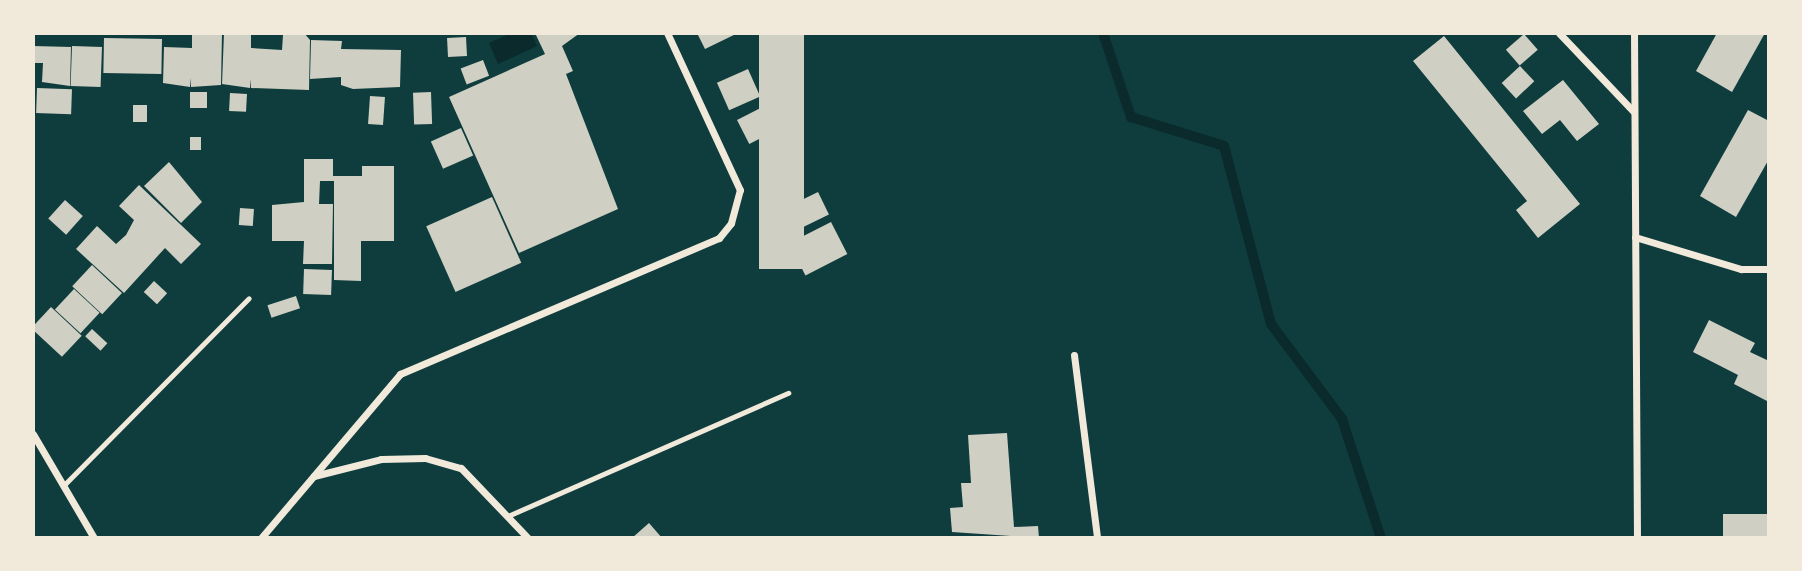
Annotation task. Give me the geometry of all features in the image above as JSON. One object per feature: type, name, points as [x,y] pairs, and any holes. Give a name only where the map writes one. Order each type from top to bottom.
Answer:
[{"type":"street","points":[[261,538],[400,374],[707,243],[731,223],[740,190],[667,33]]},
{"type":"street","points":[[1559,33],[1633,112]]},
{"type":"street","points":[[1634,33],[1637,538]]},
{"type":"street","points":[[1635,237],[1741,269],[1769,270]]},
{"type":"street","points":[[1074,355],[1097,538]]},
{"type":"street","points":[[33,434],[94,538]]},
{"type":"street","points":[[314,476],[381,459],[425,458],[461,468],[510,515],[527,538]]},
{"type":"lane","points":[[63,486],[249,298]]},
{"type":"lane","points":[[510,515],[788,393]]},
{"type":"water","points":[[511,33],[531,33],[537,46],[498,64],[489,43]]},
{"type":"building","points":[[192,33],[222,33],[221,85],[191,87],[191,78],[190,87],[163,83],[164,47],[192,48]]},
{"type":"building","points":[[224,33],[251,33],[251,48],[282,50],[283,35],[304,33],[310,40],[309,90],[251,88],[251,79],[250,88],[222,84]]},
{"type":"building","points":[[535,33],[580,33],[562,46],[573,71],[566,74],[618,209],[519,253],[449,97],[545,54]]},
{"type":"building","points":[[697,33],[738,33],[705,49]]},
{"type":"building","points":[[759,33],[804,33],[804,269],[759,269]]},
{"type":"building","points":[[1717,33],[1765,33],[1732,92],[1696,71]]},
{"type":"building","points":[[1524,34],[1538,50],[1520,66],[1506,50]]},
{"type":"building","points":[[1444,36],[1580,204],[1538,238],[1516,210],[1527,201],[1413,61]]},
{"type":"building","points":[[466,37],[467,56],[448,57],[447,38]]},
{"type":"building","points":[[104,38],[162,39],[161,74],[103,73]]},
{"type":"building","points":[[311,40],[342,41],[341,49],[401,50],[400,87],[353,89],[341,85],[341,77],[310,79]]},
{"type":"building","points":[[33,46],[71,47],[70,86],[42,82],[43,63],[33,63]]},
{"type":"building","points":[[72,46],[102,47],[101,87],[71,86]]},
{"type":"building","points":[[483,60],[489,76],[467,84],[461,69]]},
{"type":"building","points":[[1520,66],[1534,81],[1516,98],[1502,83]]},
{"type":"building","points":[[748,69],[760,96],[729,110],[717,83]]},
{"type":"building","points":[[1563,80],[1599,124],[1577,141],[1560,120],[1542,134],[1523,111]]},
{"type":"building","points":[[37,88],[72,89],[71,114],[36,113]]},
{"type":"building","points":[[190,92],[207,92],[207,108],[190,108]]},
{"type":"building","points":[[431,92],[432,124],[414,125],[413,93]]},
{"type":"building","points":[[230,93],[247,94],[246,112],[229,111]]},
{"type":"building","points":[[370,96],[385,97],[383,125],[368,124]]},
{"type":"building","points":[[778,99],[790,123],[749,144],[737,120]]},
{"type":"building","points":[[133,105],[147,105],[147,122],[133,122]]},
{"type":"building","points":[[1748,110],[1769,121],[1769,159],[1736,217],[1700,196]]},
{"type":"building","points":[[461,128],[473,155],[443,169],[431,141]]},
{"type":"building","points":[[190,137],[201,137],[201,150],[190,150]]},
{"type":"building","points":[[304,159],[333,159],[333,176],[362,176],[362,166],[394,166],[394,241],[361,241],[361,281],[334,280],[334,181],[320,181],[319,204],[333,204],[332,264],[303,264],[304,241],[272,241],[272,205],[304,202]]},
{"type":"building","points":[[169,162],[202,202],[181,223],[144,186]]},
{"type":"building","points":[[139,185],[201,244],[181,264],[165,248],[124,293],[76,249],[97,226],[116,244],[126,235],[134,220],[119,206]]},
{"type":"building","points":[[818,192],[829,214],[789,234],[778,212]]},
{"type":"building","points":[[492,197],[521,263],[456,292],[426,226]]},
{"type":"building","points":[[65,200],[83,216],[66,235],[48,219]]},
{"type":"building","points":[[240,208],[254,209],[253,226],[239,225]]},
{"type":"building","points":[[831,222],[847,254],[805,275],[789,243]]},
{"type":"building","points":[[92,265],[122,293],[102,314],[72,286]]},
{"type":"building","points":[[304,269],[332,270],[331,295],[303,294]]},
{"type":"building","points":[[154,281],[167,293],[157,304],[144,292]]},
{"type":"building","points":[[74,289],[100,313],[81,333],[55,309]]},
{"type":"building","points":[[296,296],[300,308],[271,318],[267,305]]},
{"type":"building","points":[[51,307],[82,336],[62,357],[33,330],[33,326]]},
{"type":"building","points":[[1709,320],[1755,343],[1750,352],[1769,361],[1769,402],[1734,384],[1738,375],[1693,352]]},
{"type":"building","points":[[92,329],[107,343],[101,351],[85,336]]},
{"type":"building","points":[[1007,433],[1014,527],[1038,526],[1039,538],[952,532],[950,508],[963,507],[961,483],[971,483],[968,435]]},
{"type":"building","points":[[1723,514],[1768,514],[1768,538],[1723,538]]},
{"type":"building","points":[[649,523],[662,538],[632,538]]},
{"type":"waterway","points":[[1103,33],[1131,117],[1224,146],[1271,324],[1342,419],[1381,538]]}]
